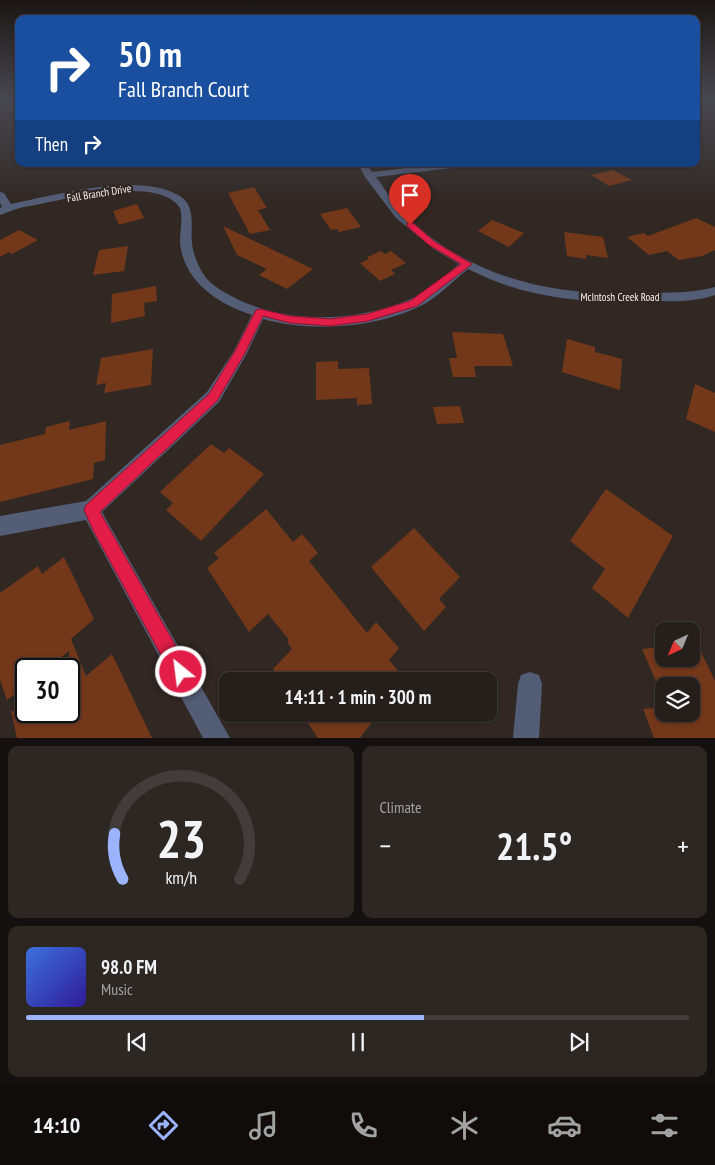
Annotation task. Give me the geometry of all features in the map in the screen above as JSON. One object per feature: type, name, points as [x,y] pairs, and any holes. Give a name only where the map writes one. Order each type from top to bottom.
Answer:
[{"type":"street","name":"McIntosh Creek Road","points":[[364,167],[371,174],[399,215],[432,243],[467,264],[516,285],[578,297],[702,296],[715,291]]},
{"type":"street","points":[[371,174],[434,167]]},
{"type":"street","name":"Fall Branch Drive","points":[[4,210],[104,190],[133,187],[166,193],[181,202],[188,215],[186,248],[199,278],[218,293],[244,309],[290,319],[330,322],[368,318],[413,304],[467,264]]},
{"type":"street","points":[[0,195],[4,210]]},
{"type":"street","points":[[0,526],[91,510],[213,398],[240,353],[260,312]]},
{"type":"street","points":[[91,510],[217,738]]},
{"type":"street","points":[[526,738],[530,684]]},
{"type":"building","points":[[613,170],[632,180],[609,186],[591,175]]},
{"type":"building","points":[[254,187],[267,208],[258,210],[270,230],[250,234],[228,193]]},
{"type":"building","points":[[137,204],[144,218],[119,225],[113,211]]},
{"type":"building","points":[[347,208],[361,227],[339,232],[337,229],[331,230],[320,214]]},
{"type":"building","points":[[696,218],[715,227],[715,250],[702,256],[679,260],[667,251],[649,255],[627,237],[644,233],[648,236]]},
{"type":"building","points":[[492,220],[524,233],[509,247],[478,231]]},
{"type":"building","points":[[223,226],[313,269],[287,289],[259,275],[267,269],[237,255]]},
{"type":"building","points":[[19,230],[38,240],[12,254],[9,252],[0,257],[0,240]]},
{"type":"building","points":[[564,232],[603,237],[608,258],[586,255],[586,259],[567,256]]},
{"type":"building","points":[[128,246],[124,271],[93,275],[99,250]]},
{"type":"building","points":[[381,251],[385,254],[391,251],[406,263],[391,270],[395,274],[380,281],[360,263],[369,259],[367,257]]},
{"type":"building","points":[[156,286],[157,301],[144,303],[145,316],[111,323],[112,294]]},
{"type":"building","points":[[452,332],[503,334],[513,366],[474,366],[476,377],[453,377],[449,358],[457,358]]},
{"type":"building","points":[[567,339],[595,347],[595,352],[622,359],[620,390],[562,372]]},
{"type":"building","points":[[153,349],[151,385],[104,393],[106,383],[96,385],[101,358]]},
{"type":"building","points":[[338,361],[338,369],[369,368],[372,404],[357,405],[357,398],[316,400],[316,362]]},
{"type":"building","points":[[695,384],[715,393],[715,432],[686,419]]},
{"type":"building","points":[[460,406],[464,423],[437,424],[433,407]]},
{"type":"building","points":[[70,421],[69,430],[106,421],[105,460],[94,463],[93,479],[0,502],[0,445],[45,434],[46,427]]},
{"type":"building","points":[[211,444],[224,453],[229,448],[264,474],[201,541],[166,510],[173,503],[160,492]]},
{"type":"building","points":[[606,489],[673,536],[628,618],[592,588],[605,569],[570,541]]},
{"type":"building","points":[[266,509],[293,542],[302,534],[318,553],[309,561],[367,633],[376,622],[399,648],[389,660],[399,672],[275,672],[273,669],[292,649],[287,642],[289,640],[268,614],[249,632],[207,568],[219,558],[214,553]]},
{"type":"building","points":[[414,528],[460,577],[439,599],[446,607],[424,631],[371,567]]},
{"type":"building","points":[[64,557],[94,619],[71,639],[79,658],[69,658],[69,651],[60,658],[15,658],[15,694],[7,700],[0,680],[0,593],[38,566],[42,574]]},
{"type":"building","points":[[655,648],[655,668],[700,668],[700,650],[715,681],[715,738],[654,738],[643,709],[655,708],[655,722],[700,722],[700,677],[655,677],[655,679],[642,649]]},
{"type":"building","points":[[112,654],[152,738],[17,738],[11,711],[15,711],[15,723],[80,723],[80,661],[86,676]]},
{"type":"building","points":[[307,722],[372,722],[360,738],[318,738]]},
{"type":"route","points":[[181,672],[91,510],[213,398],[240,353],[260,312],[290,319],[330,322],[368,318],[413,304],[432,292],[467,264],[432,243],[410,225]]}]
